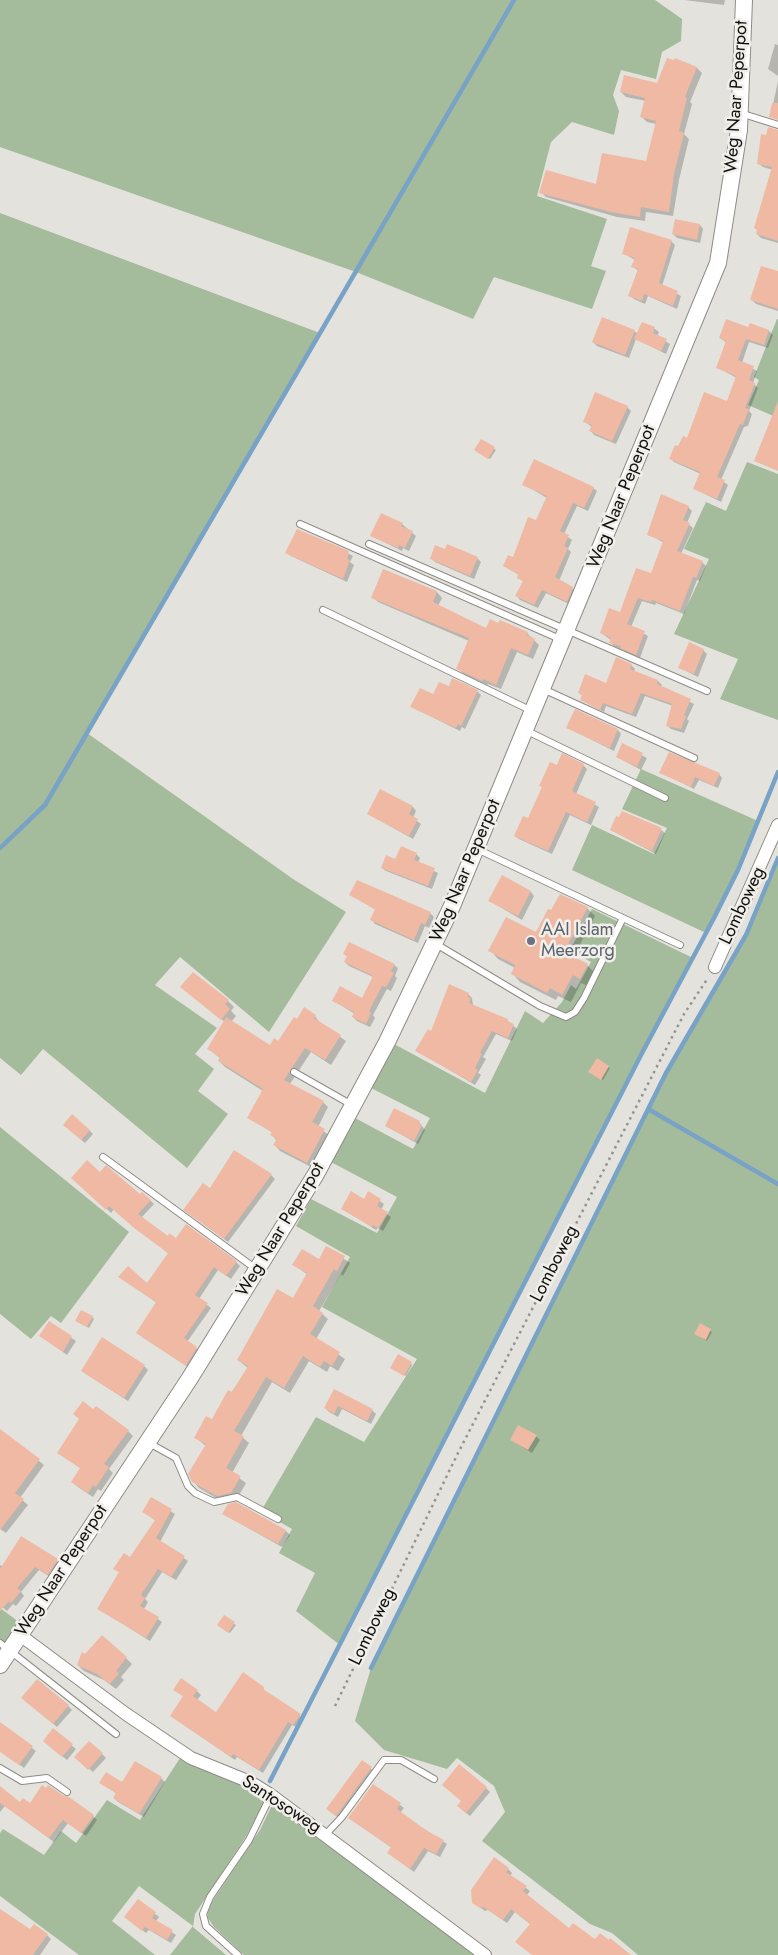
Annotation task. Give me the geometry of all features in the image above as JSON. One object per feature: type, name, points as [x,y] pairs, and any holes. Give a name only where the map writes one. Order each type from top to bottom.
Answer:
[{"type":"street","name":"Weg Naar Peperpot","points":[[0,1665],[5,1647],[20,1635],[148,1442],[316,1174],[435,943],[526,730],[718,264],[739,113],[744,0]]},
{"type":"street","name":"Lomboweg","points":[[715,967],[778,825]]},
{"type":"street","name":"Santosoweg","points":[[20,1635],[126,1714],[191,1758],[250,1782],[271,1795],[326,1834],[484,1955]]},
{"type":"lane","points":[[739,113],[778,125]]},
{"type":"lane","points":[[300,524],[565,636],[707,690]]},
{"type":"lane","points":[[369,544],[565,636]]},
{"type":"lane","points":[[323,610],[533,712]]},
{"type":"lane","points":[[543,689],[694,758]]},
{"type":"lane","points":[[526,730],[665,798]]},
{"type":"lane","points":[[476,849],[680,945]]},
{"type":"lane","points":[[435,943],[540,1006],[566,1017],[575,1012],[584,998],[623,918]]},
{"type":"lane","points":[[294,1072],[353,1105]]},
{"type":"lane","points":[[102,1157],[257,1270]]},
{"type":"lane","points":[[148,1442],[176,1458],[188,1486],[196,1492],[214,1502],[237,1497],[278,1519]]},
{"type":"lane","points":[[5,1647],[116,1734]]},
{"type":"lane","points":[[326,1834],[342,1817],[384,1760],[401,1760],[434,1780]]},
{"type":"lane","points":[[0,1768],[22,1781],[47,1778],[56,1782],[67,1792]]},
{"type":"lane","points":[[238,1955],[206,1926],[203,1914],[210,1897],[249,1840],[271,1795]]},
{"type":"path","name":"Lomboweg","points":[[335,1706],[458,1453],[684,1014],[715,967]]},
{"type":"green space","points":[[0,0],[655,0],[682,19],[681,41],[662,52],[656,79],[621,70],[613,95],[619,111],[614,135],[572,122],[551,142],[537,196],[607,219],[591,266],[606,271],[592,309],[494,277],[473,319],[356,272],[0,147]]},
{"type":"green space","points":[[0,213],[320,333],[87,733],[293,879],[346,912],[269,1032],[180,957],[155,985],[217,1028],[195,1054],[214,1069],[198,1091],[228,1114],[187,1168],[43,1049],[21,1075],[0,1058]]},
{"type":"green space","points":[[777,319],[778,418],[748,405],[759,380],[754,377]]},
{"type":"green space","points":[[747,462],[778,474],[778,720],[720,699],[738,659],[674,634],[709,559],[684,549],[706,502],[726,511]]},
{"type":"green space","points":[[641,769],[758,821],[738,870],[706,933],[572,870],[592,825],[654,854],[667,828],[622,809]]},
{"type":"green space","points":[[778,858],[778,1955],[638,1955],[612,1933],[590,1924],[482,1841],[505,1812],[494,1786],[457,1758],[447,1769],[384,1750],[355,1721],[371,1668],[666,1073],[746,935]]},
{"type":"green space","points":[[592,909],[693,958],[641,1055],[340,1645],[296,1611],[315,1573],[279,1553],[292,1529],[261,1511],[316,1417],[364,1442],[417,1359],[322,1307],[350,1257],[296,1226],[311,1199],[377,1233],[397,1197],[331,1162],[355,1118],[413,1149],[430,1118],[371,1088],[394,1044],[485,1093],[525,1011],[543,1023],[562,1002],[571,985],[576,989],[591,962],[570,950]]},
{"type":"green space","points":[[0,1127],[129,1232],[61,1323],[51,1316],[31,1339],[0,1314]]},
{"type":"green space","points":[[0,1608],[19,1622],[5,1644],[0,1640]]},
{"type":"green space","points":[[180,1758],[267,1797],[245,1838],[195,1914],[193,1927],[226,1955],[170,1955],[193,1926],[139,1886],[112,1921],[155,1955],[79,1955],[0,1896],[0,1833],[3,1829],[44,1855],[61,1831],[76,1843],[107,1800],[140,1820]]},
{"type":"green space","points":[[274,1801],[476,1955],[244,1955],[214,1927],[208,1918],[207,1909],[260,1830]]},
{"type":"building","points":[[667,58],[674,60],[675,58],[697,67],[685,97],[687,98],[679,131],[684,133],[674,174],[669,212],[641,207],[640,217],[611,212],[539,193],[546,170],[596,184],[602,153],[646,161],[656,121],[640,117],[645,98],[620,92],[624,75],[657,83]]},
{"type":"building","points":[[772,103],[778,103],[778,120],[769,117]]},
{"type":"building","points":[[768,127],[778,130],[778,241],[756,234],[757,230],[754,228],[772,167],[757,164],[761,134],[766,135]]},
{"type":"building","points":[[675,219],[700,224],[697,240],[672,234]]},
{"type":"building","points":[[630,227],[672,240],[659,283],[678,291],[673,306],[644,294],[642,301],[628,296],[638,269],[631,267],[635,258],[622,254]]},
{"type":"building","points":[[761,266],[778,271],[778,309],[750,300]]},
{"type":"building","points":[[602,317],[635,330],[625,355],[592,342]]},
{"type":"building","points":[[726,319],[748,327],[750,323],[769,330],[764,345],[746,339],[738,360],[754,366],[749,380],[755,383],[745,408],[749,409],[743,425],[740,424],[717,477],[725,480],[717,499],[693,489],[700,472],[669,459],[675,445],[678,446],[683,436],[687,438],[704,392],[727,401],[736,376],[716,368],[726,341],[719,338]]},
{"type":"building","points":[[642,322],[655,327],[653,333],[667,339],[661,351],[634,339]]},
{"type":"building","points":[[595,392],[628,406],[612,441],[589,431],[592,425],[583,422]]},
{"type":"building","points":[[778,401],[778,471],[754,461]]},
{"type":"building","points":[[481,439],[495,447],[488,459],[474,450]]},
{"type":"building","points":[[534,459],[594,487],[584,508],[573,503],[560,531],[569,535],[564,546],[568,548],[555,577],[573,587],[567,602],[542,590],[534,605],[515,596],[523,581],[517,578],[518,574],[503,566],[508,555],[513,557],[528,517],[536,520],[547,496],[522,485]]},
{"type":"building","points":[[661,494],[689,506],[683,520],[690,523],[677,551],[703,561],[696,578],[693,577],[680,611],[652,600],[651,602],[638,598],[627,624],[645,631],[636,655],[620,648],[621,646],[609,643],[611,638],[600,633],[609,608],[620,612],[636,568],[651,573],[663,541],[647,535]]},
{"type":"building","points":[[381,513],[403,523],[401,526],[413,531],[405,548],[399,545],[398,548],[370,536]]},
{"type":"building","points":[[297,529],[349,551],[347,559],[350,560],[343,579],[285,553]]},
{"type":"building","points":[[447,544],[478,557],[470,576],[430,559],[435,545],[445,549]]},
{"type":"building","points":[[383,569],[437,591],[433,602],[486,628],[490,619],[498,623],[500,620],[528,632],[527,635],[535,639],[528,655],[511,648],[496,685],[456,669],[469,638],[371,598]]},
{"type":"building","points":[[689,642],[704,649],[694,674],[678,668]]},
{"type":"building","points":[[616,657],[632,664],[630,669],[658,680],[657,684],[691,699],[684,715],[686,716],[681,729],[666,726],[672,704],[641,693],[632,714],[603,703],[600,710],[580,700],[582,695],[578,693],[585,674],[606,683]]},
{"type":"building","points":[[452,678],[478,690],[461,726],[458,724],[456,728],[410,707],[420,688],[433,694],[439,682],[449,686]]},
{"type":"building","points":[[575,709],[618,729],[610,748],[566,728]]},
{"type":"building","points":[[622,743],[643,753],[637,767],[616,757]]},
{"type":"building","points":[[669,752],[720,773],[714,786],[695,777],[691,787],[659,773]]},
{"type":"building","points":[[562,753],[584,764],[572,791],[596,802],[587,822],[566,812],[548,851],[514,836],[523,816],[528,818],[542,787],[539,786],[550,762],[557,765]]},
{"type":"building","points":[[380,789],[413,806],[409,814],[418,819],[409,836],[367,814]]},
{"type":"building","points":[[622,811],[662,828],[652,851],[610,830],[616,816],[619,817]]},
{"type":"building","points":[[401,846],[417,853],[414,860],[435,868],[428,886],[381,868],[386,855],[395,859]]},
{"type":"building","points":[[502,875],[531,891],[518,916],[488,901]]},
{"type":"building","points":[[357,880],[431,912],[425,925],[421,923],[414,940],[370,920],[375,909],[349,895]]},
{"type":"building","name":"AAI Islam Meerzorg","points":[[560,894],[588,907],[564,952],[588,964],[580,979],[573,975],[562,995],[550,988],[547,993],[511,974],[515,965],[488,951],[506,917],[536,932],[548,909],[551,910]]},
{"type":"building","points":[[349,942],[395,964],[391,971],[394,973],[386,987],[382,986],[369,1011],[371,1013],[366,1024],[352,1017],[354,1012],[332,1001],[340,986],[362,998],[373,976],[344,962],[347,956],[343,954]]},
{"type":"building","points":[[193,972],[229,1000],[225,1004],[230,1009],[221,1020],[180,987]]},
{"type":"building","points":[[449,984],[469,993],[468,997],[471,998],[469,1003],[508,1019],[507,1021],[514,1024],[508,1038],[492,1031],[480,1053],[482,1054],[475,1068],[478,1070],[471,1082],[415,1051],[428,1029],[431,1031]]},
{"type":"building","points":[[304,1007],[316,1015],[314,1018],[341,1035],[325,1060],[305,1048],[284,1080],[324,1101],[312,1122],[325,1129],[307,1163],[273,1145],[277,1139],[270,1135],[272,1132],[247,1118],[263,1089],[218,1061],[220,1057],[207,1049],[226,1017],[270,1045],[274,1038],[278,1041],[294,1017],[297,1019]]},
{"type":"building","points":[[597,1058],[609,1066],[601,1080],[588,1072]]},
{"type":"building","points":[[394,1108],[420,1121],[418,1123],[422,1125],[414,1141],[385,1126]]},
{"type":"building","points":[[72,1114],[90,1130],[81,1140],[63,1125]]},
{"type":"building","points":[[234,1150],[272,1174],[224,1239],[183,1210],[203,1183],[210,1188]]},
{"type":"building","points":[[87,1160],[100,1172],[106,1165],[140,1194],[142,1192],[151,1200],[138,1214],[168,1236],[169,1233],[176,1238],[186,1224],[237,1261],[226,1276],[214,1267],[195,1295],[208,1303],[184,1338],[197,1347],[186,1366],[136,1333],[156,1302],[118,1277],[128,1266],[147,1283],[168,1253],[134,1228],[109,1206],[106,1210],[71,1178]]},
{"type":"building","points":[[351,1191],[364,1199],[368,1191],[381,1199],[377,1206],[388,1212],[378,1228],[373,1225],[372,1227],[341,1209]]},
{"type":"building","points":[[326,1246],[345,1256],[337,1271],[334,1269],[313,1306],[323,1313],[310,1334],[340,1352],[332,1366],[324,1361],[320,1367],[303,1356],[284,1388],[266,1377],[234,1431],[244,1436],[226,1468],[241,1476],[231,1493],[217,1496],[192,1482],[188,1474],[206,1444],[194,1438],[206,1416],[212,1419],[228,1390],[232,1392],[248,1366],[237,1360],[277,1289],[293,1298],[307,1273],[292,1265],[302,1249],[319,1259]]},
{"type":"building","points":[[81,1310],[93,1316],[87,1327],[75,1321]]},
{"type":"building","points":[[49,1321],[72,1336],[63,1352],[39,1336]]},
{"type":"building","points":[[700,1323],[711,1329],[706,1340],[694,1334]]},
{"type":"building","points":[[102,1337],[145,1365],[124,1398],[81,1371]]},
{"type":"building","points":[[398,1354],[412,1362],[404,1376],[390,1368]]},
{"type":"building","points":[[334,1389],[373,1409],[367,1421],[338,1406],[334,1414],[324,1408]]},
{"type":"building","points":[[83,1401],[93,1409],[96,1406],[129,1430],[104,1464],[109,1467],[96,1487],[93,1485],[88,1493],[71,1482],[80,1468],[57,1453],[79,1419],[73,1414]]},
{"type":"building","points":[[518,1425],[537,1435],[528,1450],[510,1440]]},
{"type":"building","points":[[0,1429],[40,1459],[15,1493],[24,1499],[0,1530]]},
{"type":"building","points":[[151,1497],[172,1509],[156,1538],[185,1556],[171,1577],[158,1569],[141,1595],[145,1598],[140,1606],[159,1617],[146,1638],[97,1609],[119,1572],[113,1569],[124,1553],[130,1557],[155,1520],[142,1512]]},
{"type":"building","points":[[236,1502],[286,1530],[278,1544],[222,1514],[228,1504]]},
{"type":"building","points":[[21,1536],[58,1559],[48,1575],[35,1567],[17,1588],[21,1591],[11,1603],[9,1601],[0,1611],[0,1569]]},
{"type":"building","points":[[224,1615],[235,1622],[228,1633],[217,1625]]},
{"type":"building","points":[[102,1635],[127,1657],[116,1671],[119,1673],[110,1684],[97,1674],[77,1665],[82,1652],[85,1654]]},
{"type":"building","points":[[243,1672],[264,1687],[263,1689],[301,1714],[293,1725],[288,1722],[259,1770],[233,1754],[231,1757],[170,1716],[183,1696],[173,1690],[181,1678],[198,1690],[193,1696],[216,1712]]},
{"type":"building","points":[[37,1679],[69,1705],[53,1724],[21,1698]]},
{"type":"building","points":[[0,1722],[33,1746],[19,1765],[0,1752]]},
{"type":"building","points":[[53,1728],[73,1744],[62,1757],[43,1741]]},
{"type":"building","points":[[89,1741],[103,1753],[88,1770],[74,1757]]},
{"type":"building","points":[[362,1760],[372,1767],[336,1816],[326,1809]]},
{"type":"building","points":[[135,1761],[162,1777],[139,1814],[113,1798],[116,1793],[99,1783],[106,1772],[122,1782]]},
{"type":"building","points":[[459,1764],[487,1787],[466,1813],[457,1806],[461,1801],[442,1785]]},
{"type":"building","points":[[373,1784],[401,1803],[397,1809],[427,1831],[444,1840],[436,1854],[424,1848],[410,1869],[387,1853],[391,1847],[348,1818]]},
{"type":"building","points":[[42,1785],[46,1788],[48,1785],[64,1796],[69,1797],[94,1815],[81,1833],[63,1820],[49,1838],[0,1803],[0,1786],[20,1802],[23,1798],[30,1803]]},
{"type":"building","points":[[494,1857],[509,1868],[506,1872],[527,1886],[523,1891],[569,1928],[573,1923],[595,1939],[600,1933],[609,1940],[610,1938],[631,1955],[532,1955],[515,1942],[530,1924],[511,1909],[503,1920],[483,1907],[480,1908],[472,1903],[471,1890]]},
{"type":"building","points":[[138,1899],[156,1912],[152,1918],[173,1930],[167,1940],[145,1927],[142,1931],[124,1917]]},
{"type":"building","points":[[0,1909],[30,1929],[34,1924],[48,1934],[33,1955],[0,1955]]},
{"type":"waterway","points":[[0,848],[45,805],[514,0]]},
{"type":"waterway","points":[[270,1781],[641,1055],[714,918],[738,870],[778,772]]},
{"type":"waterway","points":[[371,1668],[666,1073],[746,935],[778,858]]},
{"type":"waterway","points":[[648,1109],[778,1184]]},
{"type":"place","name":"AAI Islam Meerzorg","points":[[531,941]]}]
